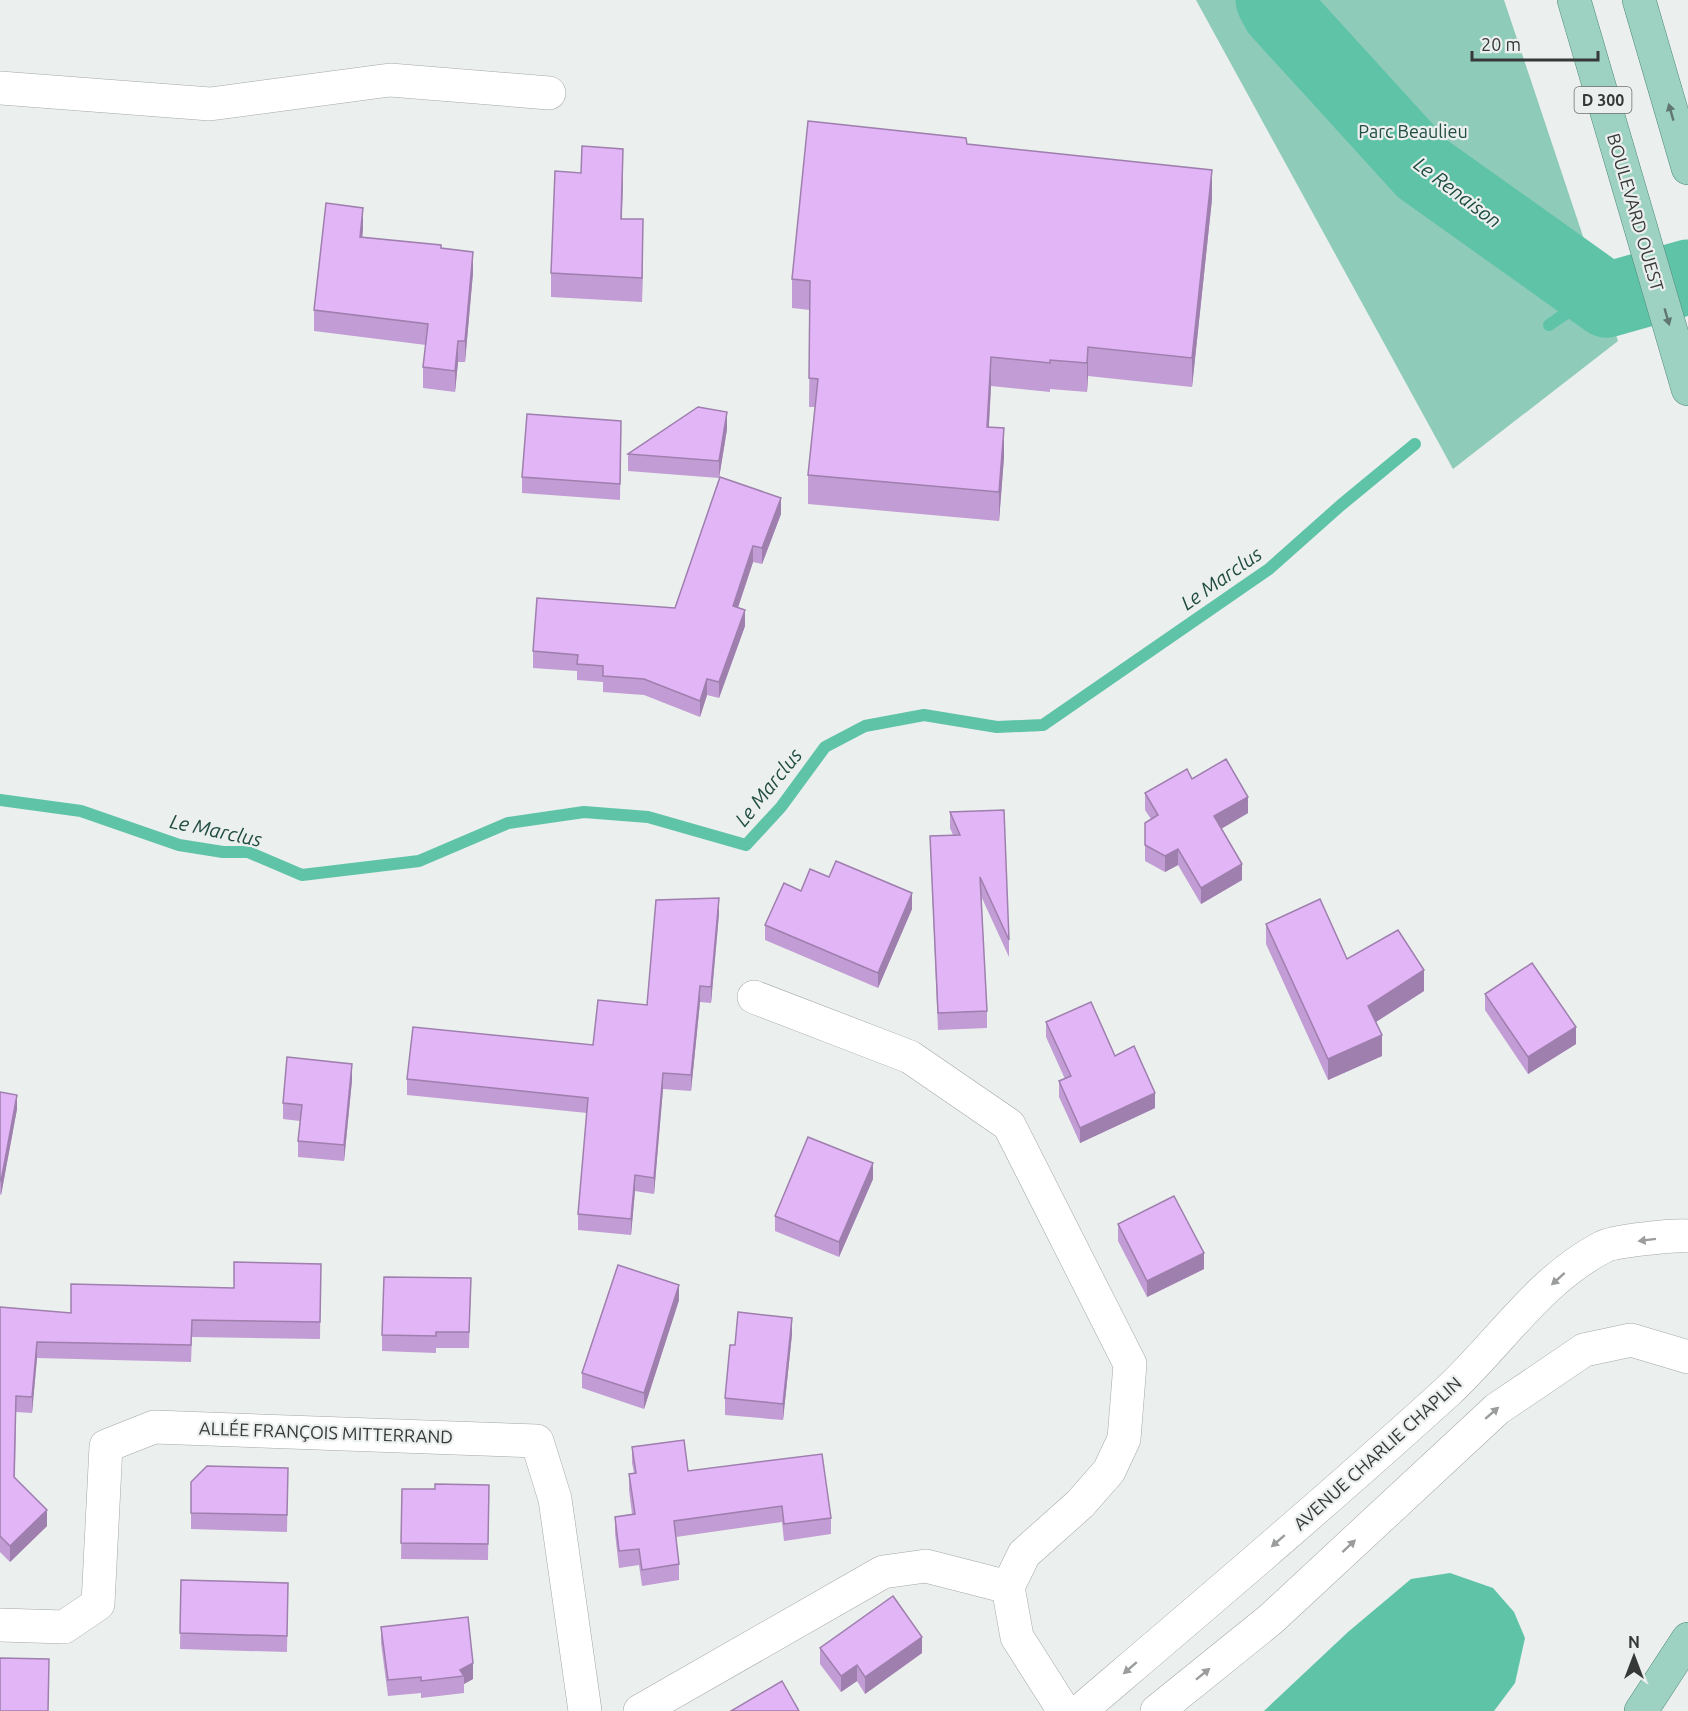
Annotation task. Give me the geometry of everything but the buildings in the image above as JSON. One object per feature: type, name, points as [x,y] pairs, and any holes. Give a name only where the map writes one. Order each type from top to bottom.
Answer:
[{"type":"main road","name":"BOULEVARD OUEST","points":[[1574,0],[1688,389]]},
{"type":"main road","points":[[1639,0],[1688,168]]},
{"type":"main road","points":[[1641,1711],[1688,1639]]},
{"type":"street","points":[[0,88],[210,104],[390,80],[549,93]]},
{"type":"street","points":[[754,997],[910,1057],[1009,1125],[1130,1364],[1124,1439],[1109,1471],[1080,1504],[1024,1554],[1008,1587],[1017,1637],[1064,1711]]},
{"type":"street","name":"AVENUE CHARLIE CHAPLIN","points":[[1080,1711],[1383,1450],[1478,1364],[1535,1299],[1572,1266],[1605,1245],[1688,1236]]},
{"type":"street","points":[[1157,1711],[1271,1619],[1497,1408],[1574,1356],[1584,1350],[1631,1340],[1688,1357]]},
{"type":"street","name":"ALLÉE FRANÇOIS MITTERRAND","points":[[0,1625],[64,1627],[98,1604],[106,1446],[154,1427],[537,1441],[555,1499],[585,1711]]},
{"type":"street","points":[[640,1711],[883,1572],[926,1566],[1008,1587]]},
{"type":"green space","name":"Parc Beaulieu","points":[[1196,0],[1504,0],[1618,341],[1453,469]]},
{"type":"shaded area","points":[[1450,1573],[1493,1588],[1514,1612],[1525,1638],[1515,1683],[1494,1711],[1264,1711],[1348,1632],[1411,1579]]},
{"type":"waterway","name":"Le Renaison","points":[[1273,0],[1279,11],[1423,169],[1607,300],[1688,277]]},
{"type":"waterway","name":"Le Marclus","points":[[1549,325],[1565,314],[1558,265]]},
{"type":"waterway","name":"Le Marclus","points":[[0,800],[81,811],[179,845],[223,852],[248,852],[302,875],[419,861],[508,823],[584,812],[648,817],[746,845],[781,807],[825,747],[865,726],[924,715],[997,727],[1043,725],[1269,569],[1415,444]]}]
